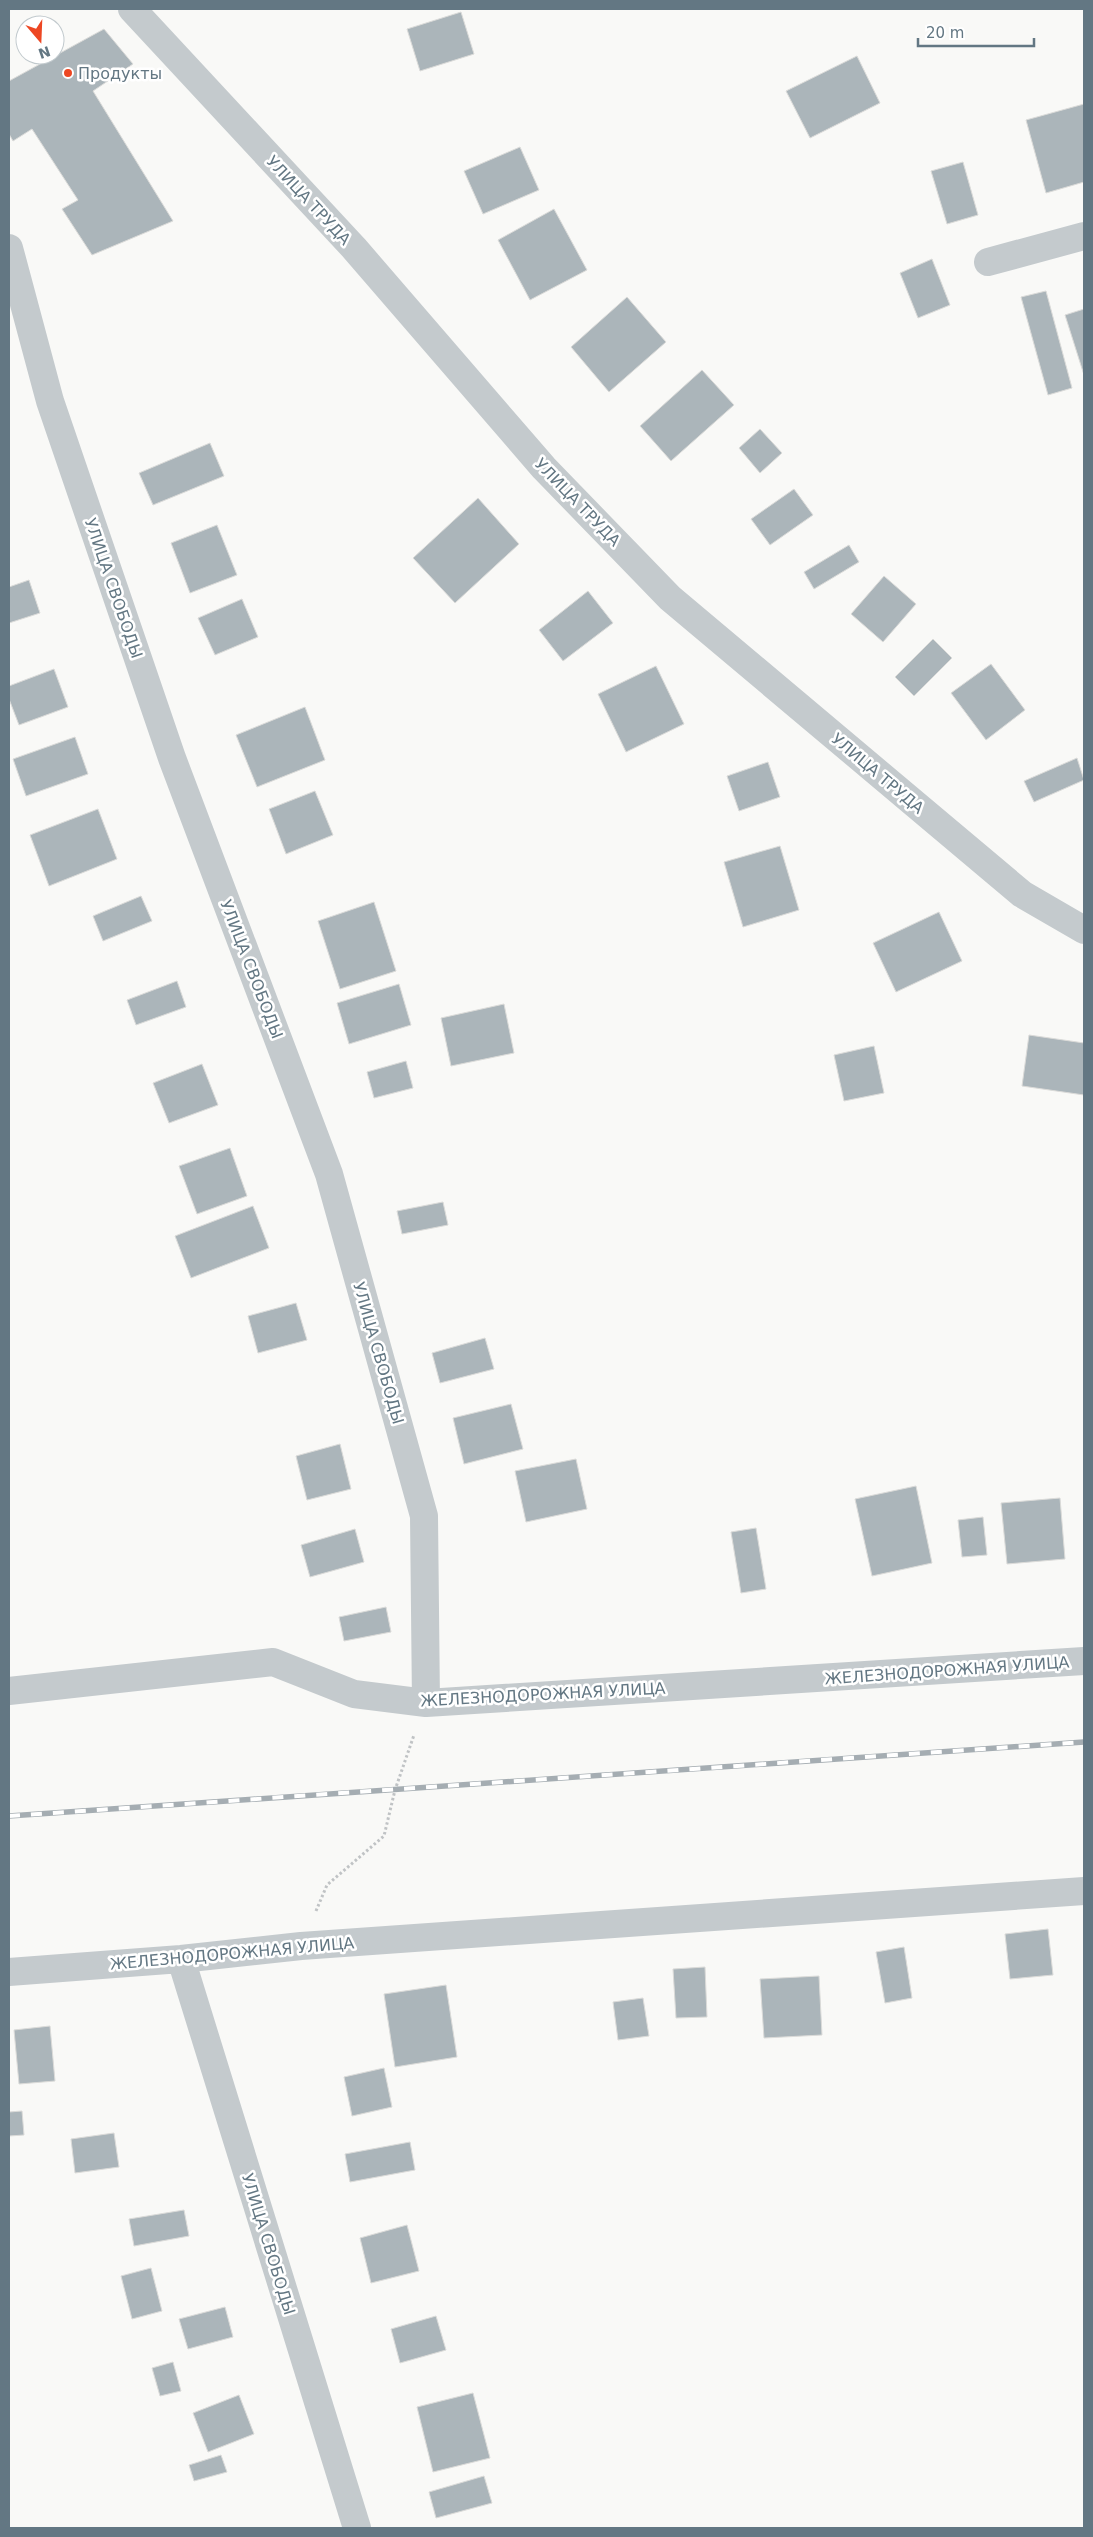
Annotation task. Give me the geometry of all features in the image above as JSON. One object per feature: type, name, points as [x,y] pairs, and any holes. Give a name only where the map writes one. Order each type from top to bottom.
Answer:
[{"type":"street","name":"УЛИЦА ТРУДА","points":[[132,9],[354,248],[544,468],[670,598],[1022,894],[1084,930]]},
{"type":"street","points":[[988,262],[1084,236]]},
{"type":"street","name":"УЛИЦА СВОБОДЫ","points":[[9,248],[50,401],[166,739],[329,1174],[424,1516],[426,1703]]},
{"type":"street","name":"ЖЕЛЕЗНОДОРОЖНАЯ УЛИЦА","points":[[9,1691],[273,1662],[354,1694],[426,1703],[1084,1661]]},
{"type":"street","name":"ЖЕЛЕЗНОДОРОЖНАЯ УЛИЦА","points":[[9,1972],[181,1959],[301,1946],[1084,1890]]},
{"type":"street","name":"УЛИЦА СВОБОДЫ","points":[[181,1959],[357,2528]]},
{"type":"path","points":[[301,1946],[327,1885],[384,1836],[394,1790],[426,1703]]},
{"type":"building","points":[[461,12],[474,54],[420,71],[407,29]]},
{"type":"building","points":[[104,29],[133,64],[93,91],[173,221],[92,255],[62,209],[78,200],[32,129],[13,141],[9,134],[9,81],[38,65],[65,65],[65,50]]},
{"type":"building","points":[[857,56],[880,103],[810,138],[786,91]]},
{"type":"building","points":[[1084,104],[1084,182],[1046,193],[1026,120]]},
{"type":"building","points":[[520,147],[539,190],[483,214],[464,171]]},
{"type":"building","points":[[963,162],[978,215],[947,224],[931,171]]},
{"type":"building","points":[[554,209],[587,270],[530,300],[498,240]]},
{"type":"building","points":[[932,259],[950,305],[918,318],[900,273]]},
{"type":"building","points":[[1046,291],[1072,388],[1048,395],[1021,297]]},
{"type":"building","points":[[627,297],[666,342],[609,392],[571,347]]},
{"type":"building","points":[[1084,309],[1084,375],[1065,315]]},
{"type":"building","points":[[702,370],[734,405],[671,461],[640,426]]},
{"type":"building","points":[[760,429],[782,453],[760,473],[739,448]]},
{"type":"building","points":[[210,443],[224,476],[153,505],[139,473]]},
{"type":"building","points":[[794,489],[813,515],[770,545],[751,519]]},
{"type":"building","points":[[478,498],[519,544],[455,603],[413,558]]},
{"type":"building","points":[[217,525],[237,575],[190,593],[171,543]]},
{"type":"building","points":[[849,545],[859,562],[814,589],[804,572]]},
{"type":"building","points":[[884,576],[916,604],[883,642],[851,614]]},
{"type":"building","points":[[29,580],[40,613],[9,623],[9,587]]},
{"type":"building","points":[[588,591],[613,623],[563,661],[539,630]]},
{"type":"building","points":[[242,599],[258,637],[215,655],[198,618]]},
{"type":"building","points":[[933,639],[952,658],[914,696],[895,677]]},
{"type":"building","points":[[991,664],[1025,710],[986,740],[951,693]]},
{"type":"building","points":[[656,666],[684,724],[626,752],[598,694]]},
{"type":"building","points":[[54,669],[68,707],[19,725],[9,699],[9,686]]},
{"type":"building","points":[[305,707],[325,760],[257,787],[236,735]]},
{"type":"building","points":[[75,737],[88,774],[26,796],[13,759]]},
{"type":"building","points":[[1077,758],[1084,780],[1034,802],[1024,781]]},
{"type":"building","points":[[768,762],[780,797],[739,811],[727,776]]},
{"type":"building","points":[[315,791],[333,835],[286,854],[269,809]]},
{"type":"building","points":[[98,809],[117,859],[49,886],[30,835]]},
{"type":"building","points":[[780,846],[799,910],[743,927],[724,862]]},
{"type":"building","points":[[141,896],[152,921],[103,941],[93,916]]},
{"type":"building","points":[[374,902],[396,971],[340,989],[318,921]]},
{"type":"building","points":[[939,912],[962,961],[896,992],[873,943]]},
{"type":"building","points":[[177,981],[186,1007],[136,1025],[127,1000]]},
{"type":"building","points":[[399,984],[411,1025],[349,1044],[337,1003]]},
{"type":"building","points":[[504,1004],[514,1053],[451,1066],[441,1018]]},
{"type":"building","points":[[1029,1035],[1084,1043],[1084,1095],[1022,1086]]},
{"type":"building","points":[[874,1046],[884,1093],[844,1101],[834,1055]]},
{"type":"building","points":[[406,1061],[413,1088],[374,1098],[367,1072]]},
{"type":"building","points":[[202,1064],[218,1105],[169,1123],[153,1083]]},
{"type":"building","points":[[230,1148],[247,1196],[197,1214],[179,1166]]},
{"type":"building","points":[[443,1202],[448,1225],[402,1234],[397,1211]]},
{"type":"building","points":[[253,1206],[269,1248],[191,1278],[175,1236]]},
{"type":"building","points":[[296,1303],[307,1340],[258,1353],[248,1316]]},
{"type":"building","points":[[485,1338],[494,1369],[440,1383],[432,1353]]},
{"type":"building","points":[[511,1404],[523,1449],[464,1464],[453,1418]]},
{"type":"building","points":[[340,1444],[351,1489],[307,1500],[296,1456]]},
{"type":"building","points":[[576,1459],[587,1509],[526,1522],[515,1471]]},
{"type":"building","points":[[916,1486],[932,1563],[872,1576],[855,1499]]},
{"type":"building","points":[[1060,1498],[1065,1559],[1007,1564],[1001,1503]]},
{"type":"building","points":[[983,1517],[987,1555],[962,1557],[958,1520]]},
{"type":"building","points":[[756,1528],[766,1589],[741,1593],[731,1532]]},
{"type":"building","points":[[355,1529],[364,1562],[310,1577],[301,1545]]},
{"type":"building","points":[[386,1607],[391,1632],[344,1641],[339,1617]]},
{"type":"building","points":[[1048,1929],[1053,1975],[1010,1979],[1005,1934]]},
{"type":"building","points":[[904,1947],[912,1998],[885,2003],[876,1952]]},
{"type":"building","points":[[705,1967],[707,2017],[676,2018],[673,1969]]},
{"type":"building","points":[[819,1976],[822,2035],[764,2038],[760,1979]]},
{"type":"building","points":[[446,1985],[457,2057],[395,2067],[384,1994]]},
{"type":"building","points":[[643,1998],[649,2036],[618,2040],[613,2002]]},
{"type":"building","points":[[50,2026],[55,2081],[19,2084],[14,2030]]},
{"type":"building","points":[[384,2068],[392,2107],[352,2116],[344,2077]]},
{"type":"building","points":[[22,2111],[24,2135],[9,2136],[9,2112]]},
{"type":"building","points":[[114,2133],[119,2167],[75,2173],[71,2139]]},
{"type":"building","points":[[410,2142],[415,2170],[350,2182],[345,2154]]},
{"type":"building","points":[[184,2210],[189,2236],[134,2246],[129,2219]]},
{"type":"building","points":[[407,2225],[419,2271],[371,2283],[360,2238]]},
{"type":"building","points":[[151,2268],[162,2311],[132,2319],[121,2276]]},
{"type":"building","points":[[225,2307],[233,2337],[188,2349],[179,2319]]},
{"type":"building","points":[[436,2316],[446,2350],[400,2363],[391,2329]]},
{"type":"building","points":[[173,2362],[181,2391],[160,2396],[152,2368]]},
{"type":"building","points":[[473,2393],[490,2458],[433,2472],[417,2407]]},
{"type":"building","points":[[239,2395],[254,2434],[208,2452],[193,2413]]},
{"type":"building","points":[[221,2455],[227,2472],[194,2481],[189,2465]]},
{"type":"building","points":[[484,2476],[492,2503],[436,2518],[429,2492]]},
{"type":"railway","points":[[9,1816],[1084,1742]]},
{"type":"place","name":"Продукты","points":[[68,73]]}]
